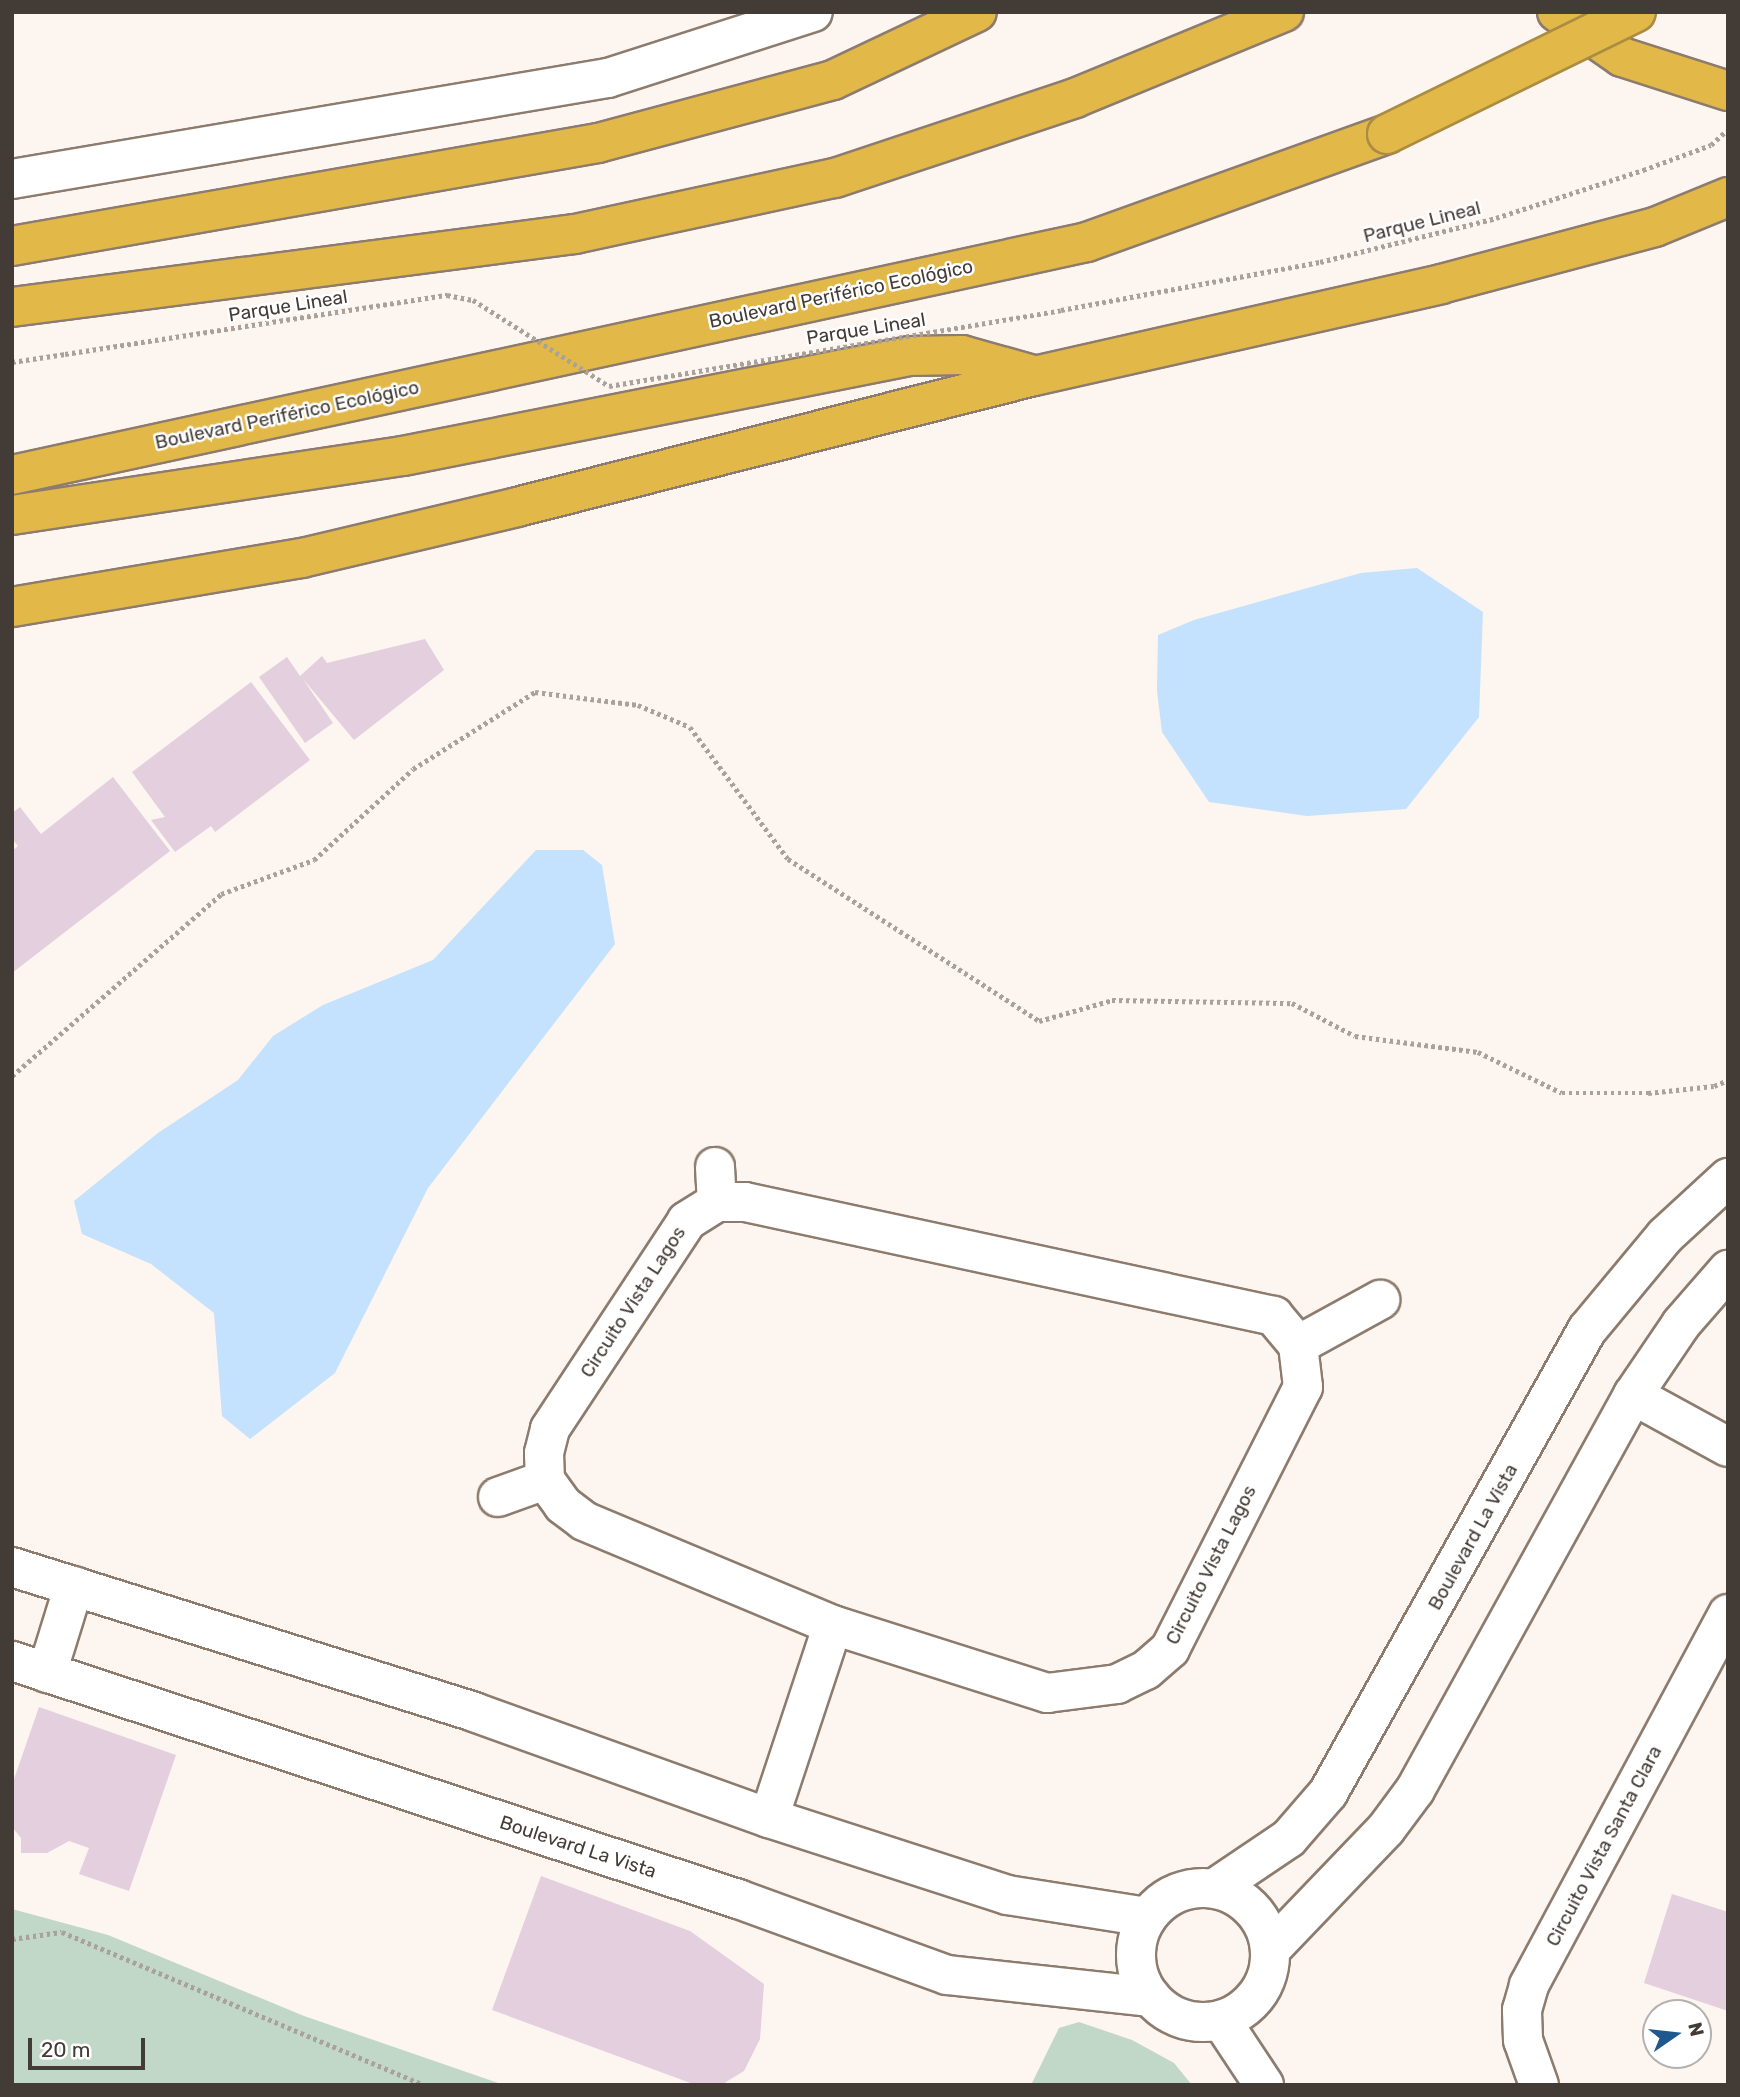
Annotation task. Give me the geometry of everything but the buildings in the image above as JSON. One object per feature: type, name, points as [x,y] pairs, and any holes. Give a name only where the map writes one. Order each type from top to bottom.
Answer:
[{"type":"highway","points":[[12,246],[598,143],[833,80],[977,12]]},
{"type":"highway","points":[[12,307],[575,234],[835,178],[1075,98],[1284,12]]},
{"type":"highway","points":[[1557,12],[1622,58],[1728,91]]},
{"type":"highway","name":"Boulevard Periférico Ecológico","points":[[12,475],[1087,242],[1387,134],[1636,12]]},
{"type":"highway","points":[[12,607],[302,558],[1034,376],[1441,284],[1655,227],[1728,197]]},
{"type":"highway","points":[[12,515],[403,456],[909,356],[962,355],[1034,376]]},
{"type":"street","points":[[12,179],[608,78],[813,12]]},
{"type":"street","name":"Boulevard La Vista","points":[[1215,1888],[1289,1838],[1328,1793],[1587,1330],[1665,1236],[1728,1178]]},
{"type":"street","name":"Circuito Vista Lagos","points":[[716,1184],[745,1202],[1274,1317],[1298,1345],[1303,1387],[1170,1649],[1146,1670],[1117,1684],[1047,1693],[833,1625],[584,1521],[563,1505],[545,1480],[544,1453],[550,1429],[687,1221],[716,1184]]},
{"type":"street","points":[[1270,1949],[1386,1829],[1415,1790],[1633,1395],[1681,1324],[1728,1270]]},
{"type":"street","points":[[1298,1345],[1380,1300]]},
{"type":"street","points":[[1633,1395],[1728,1447]]},
{"type":"street","points":[[498,1497],[545,1480]]},
{"type":"street","points":[[12,1567],[474,1712],[769,1818],[1007,1895],[1147,1917]]},
{"type":"street","points":[[30,1667],[74,1586]]},
{"type":"street","name":"Circuito Vista Santa Clara","points":[[1539,2085],[1523,2039],[1522,2010],[1529,1984],[1728,1614]]},
{"type":"street","points":[[769,1818],[833,1625]]},
{"type":"street","name":"Boulevard La Vista","points":[[30,1667],[738,1899],[947,1975],[1151,1997]]},
{"type":"street","points":[[1215,1888],[1236,1896],[1253,1909],[1270,1949],[1268,1972],[1259,1994],[1242,2010],[1221,2020],[1182,2019],[1151,1997],[1135,1958],[1138,1936],[1147,1917],[1177,1893],[1215,1888]]},
{"type":"street","points":[[1221,2020],[1264,2085]]},
{"type":"path","name":"Parque Lineal","points":[[12,362],[447,295],[473,300],[609,386],[1061,310],[1320,262],[1496,218],[1710,145],[1728,129]]},
{"type":"path","points":[[12,1076],[221,894],[314,860],[414,769],[535,692],[638,705],[690,727],[788,859],[1039,1021],[1112,1000],[1292,1003],[1355,1036],[1478,1052],[1562,1093],[1648,1093],[1714,1086],[1728,1080]]},
{"type":"path","points":[[12,1940],[62,1932],[425,2085]]},
{"type":"green space","points":[[12,1909],[108,1935],[304,2016],[504,2085],[12,2085]]},
{"type":"green space","points":[[1079,2022],[1132,2040],[1174,2063],[1192,2085],[1031,2085],[1059,2028]]},
{"type":"water","points":[[1417,568],[1483,612],[1479,717],[1406,809],[1307,816],[1209,802],[1162,732],[1157,691],[1158,635],[1194,620],[1361,573]]},
{"type":"water","points":[[536,850],[583,850],[602,865],[615,944],[428,1188],[335,1373],[250,1439],[222,1416],[214,1313],[151,1264],[82,1234],[74,1201],[158,1133],[238,1080],[273,1036],[323,1005],[433,960]]}]
